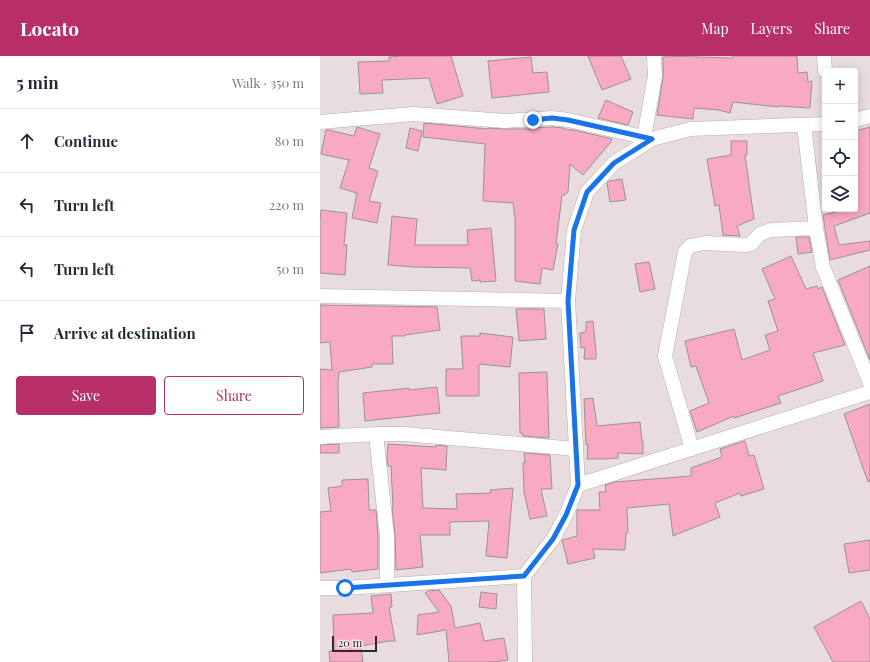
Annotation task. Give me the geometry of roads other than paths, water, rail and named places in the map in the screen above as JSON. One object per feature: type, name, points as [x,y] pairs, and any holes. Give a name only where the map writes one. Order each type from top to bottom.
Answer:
[{"type":"street","points":[[648,138],[655,76],[654,56]]},
{"type":"street","points":[[824,56],[825,68]]},
{"type":"street","points":[[320,122],[413,114],[505,121],[552,118],[568,120],[648,138]]},
{"type":"street","points":[[858,119],[870,116]]},
{"type":"street","points":[[525,662],[524,576],[553,539],[566,515],[578,485],[568,301],[574,230],[587,192],[614,163],[648,138],[690,129],[822,124]]},
{"type":"street","points":[[804,125],[816,228],[823,268],[870,383]]},
{"type":"street","points":[[692,449],[665,356],[685,252],[690,246],[705,244],[745,246],[751,244],[760,234],[771,230],[816,228]]},
{"type":"street","points":[[320,296],[568,301]]},
{"type":"street","points":[[578,485],[870,392]]},
{"type":"street","points":[[376,434],[387,536],[387,585]]},
{"type":"street","points":[[320,437],[404,434],[576,449]]},
{"type":"street","points":[[320,588],[345,588],[524,576]]}]
